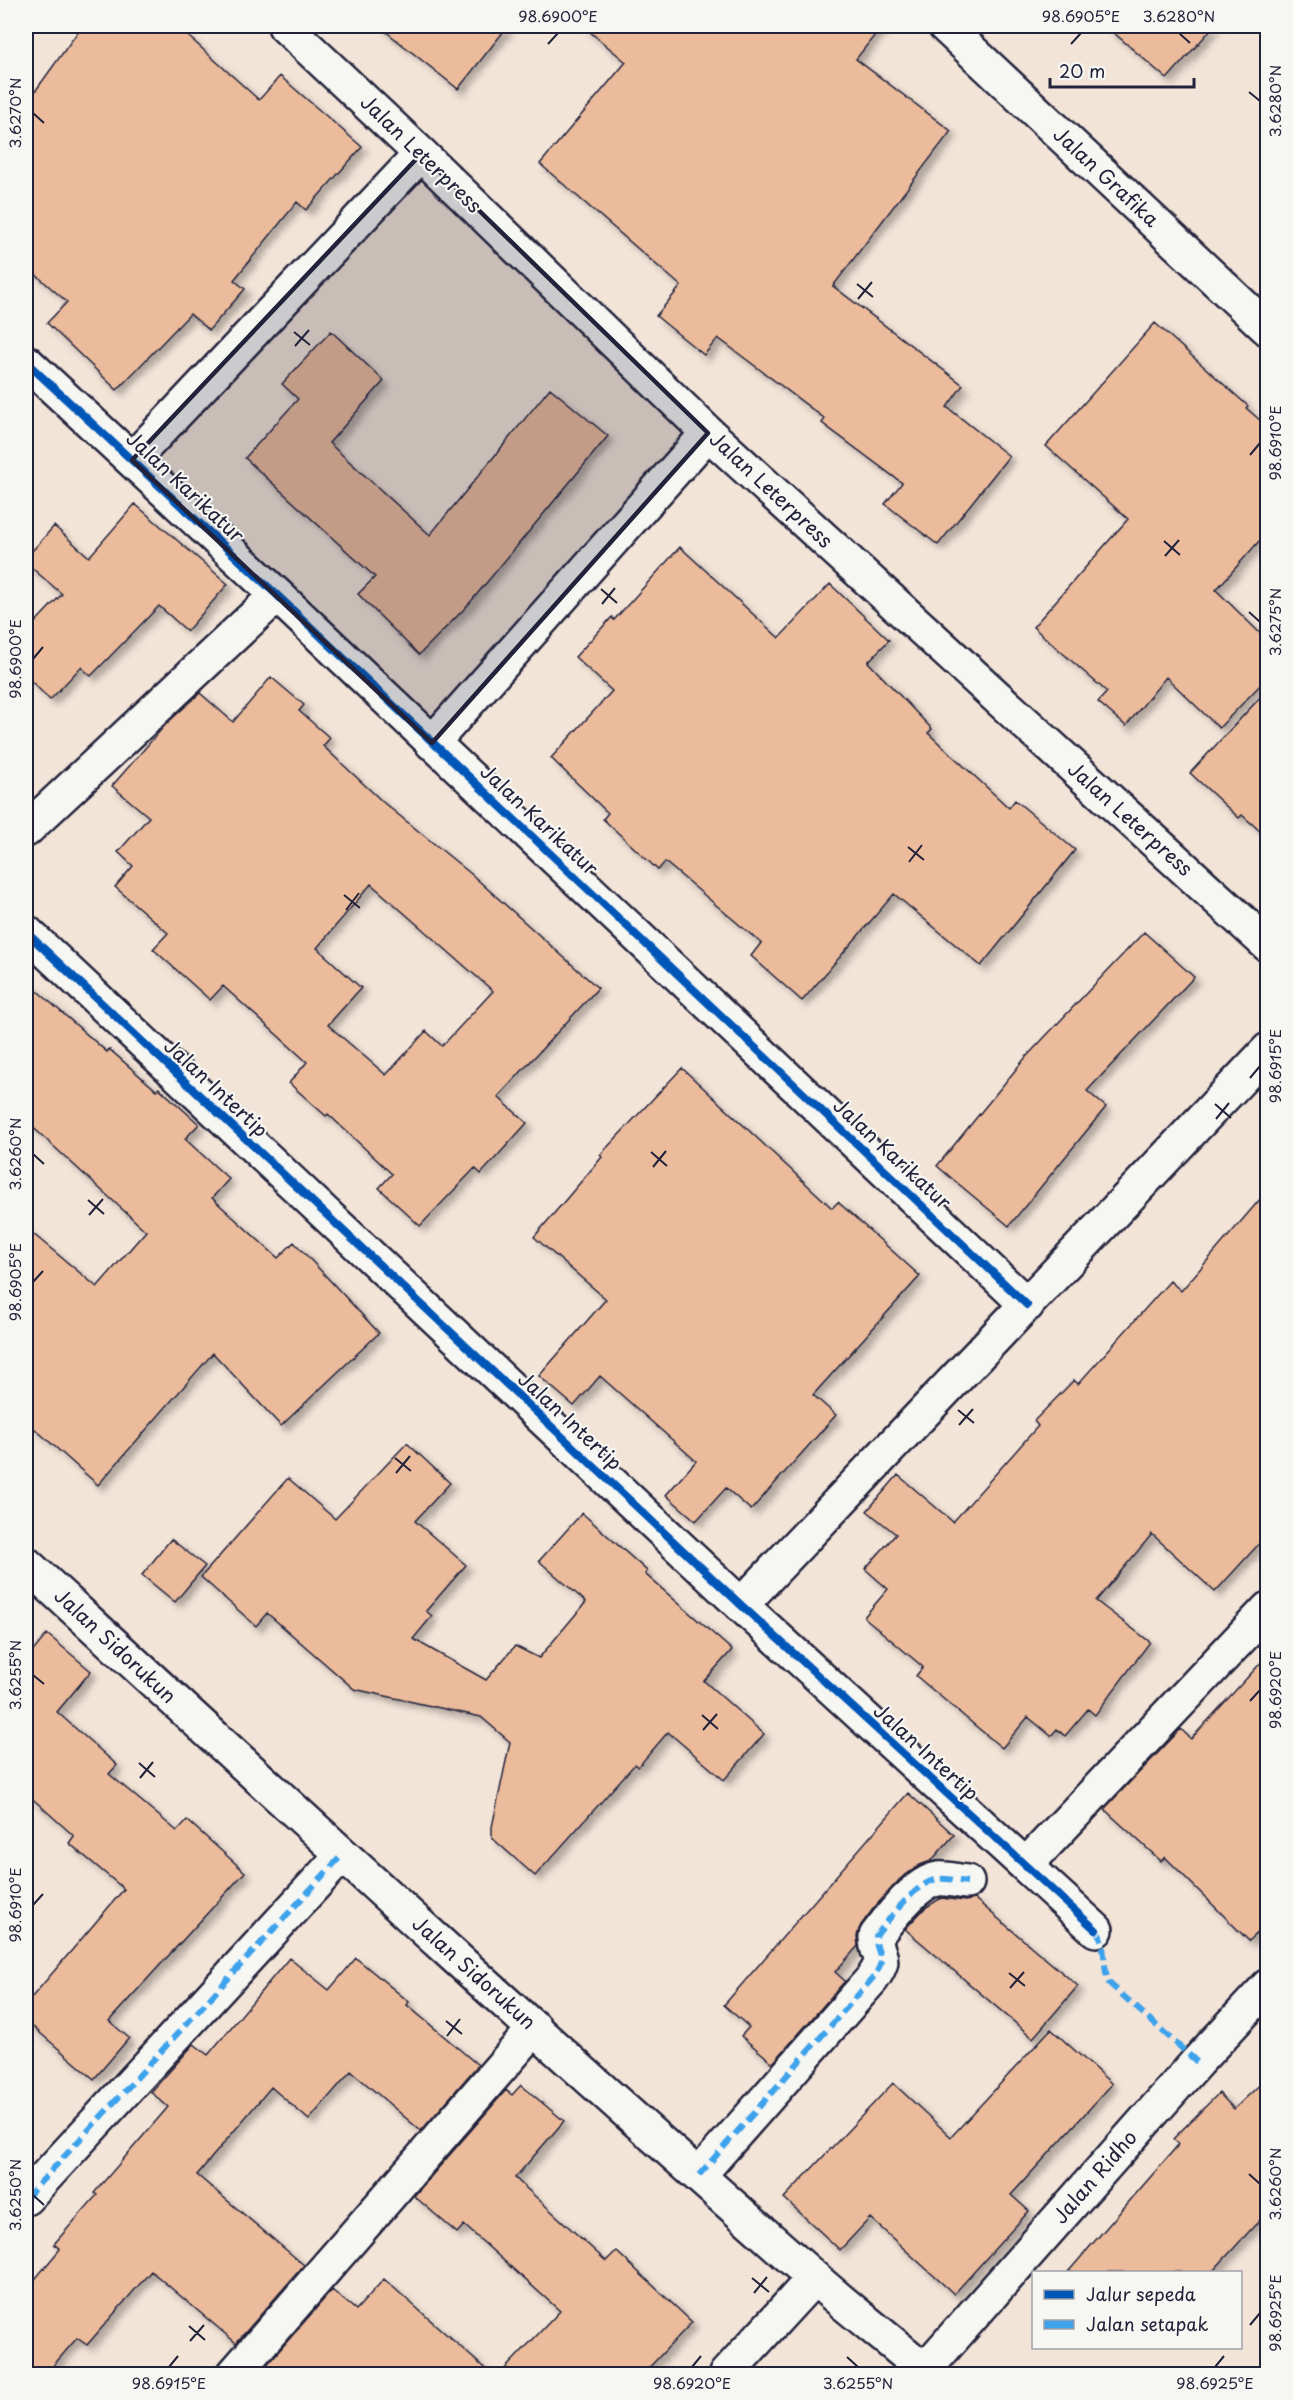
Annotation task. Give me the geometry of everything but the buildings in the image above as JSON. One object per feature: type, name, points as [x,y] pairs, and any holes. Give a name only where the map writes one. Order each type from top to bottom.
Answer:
[{"type":"street","name":"Jalan Leterpress","points":[[285,26],[421,154],[708,433],[1268,945]]},
{"type":"street","name":"Jalan Grafika","points":[[945,26],[1268,329]]},
{"type":"street","points":[[132,460],[421,154]]},
{"type":"street","name":"Jalan Karikatur","points":[[26,362],[277,595],[1027,1305]]},
{"type":"street","points":[[432,743],[708,433]]},
{"type":"street","points":[[26,830],[277,595]]},
{"type":"street","name":"Jalan Intertip","points":[[26,932],[741,1605],[1096,1930]]},
{"type":"street","points":[[741,1605],[1268,1050]]},
{"type":"street","name":"Jalan Sidorukun","points":[[26,1564],[342,1855],[814,2278],[925,2373]]},
{"type":"street","points":[[1026,1865],[1268,1609]]},
{"type":"street","points":[[26,2198],[342,1855]]},
{"type":"street","points":[[699,2175],[881,1967],[882,1958],[875,1940],[876,1936],[903,1903],[925,1885],[938,1879],[967,1882]]},
{"type":"street","name":"Jalan Ridho","points":[[925,2373],[1189,2071],[1268,1986]]},
{"type":"street","points":[[234,2374],[535,2028]]},
{"type":"street","points":[[726,2374],[814,2278]]},
{"type":"highlighted area","points":[[421,154],[708,433],[432,743],[132,460]]},
{"type":"marked path","points":[[26,2198],[342,1855]]},
{"type":"marked path","points":[[699,2175],[872,1979],[881,1960],[876,1936],[904,1902],[921,1887],[938,1879],[967,1882]]},
{"type":"marked path","points":[[1096,1930],[1102,1941],[1109,1983],[1197,2062]]},
{"type":"marked path","points":[[921,2374],[924,2370]]},
{"type":"cycle path","points":[[26,362],[277,595],[1027,1305]]},
{"type":"cycle path","points":[[26,932],[741,1605],[1096,1930]]}]
